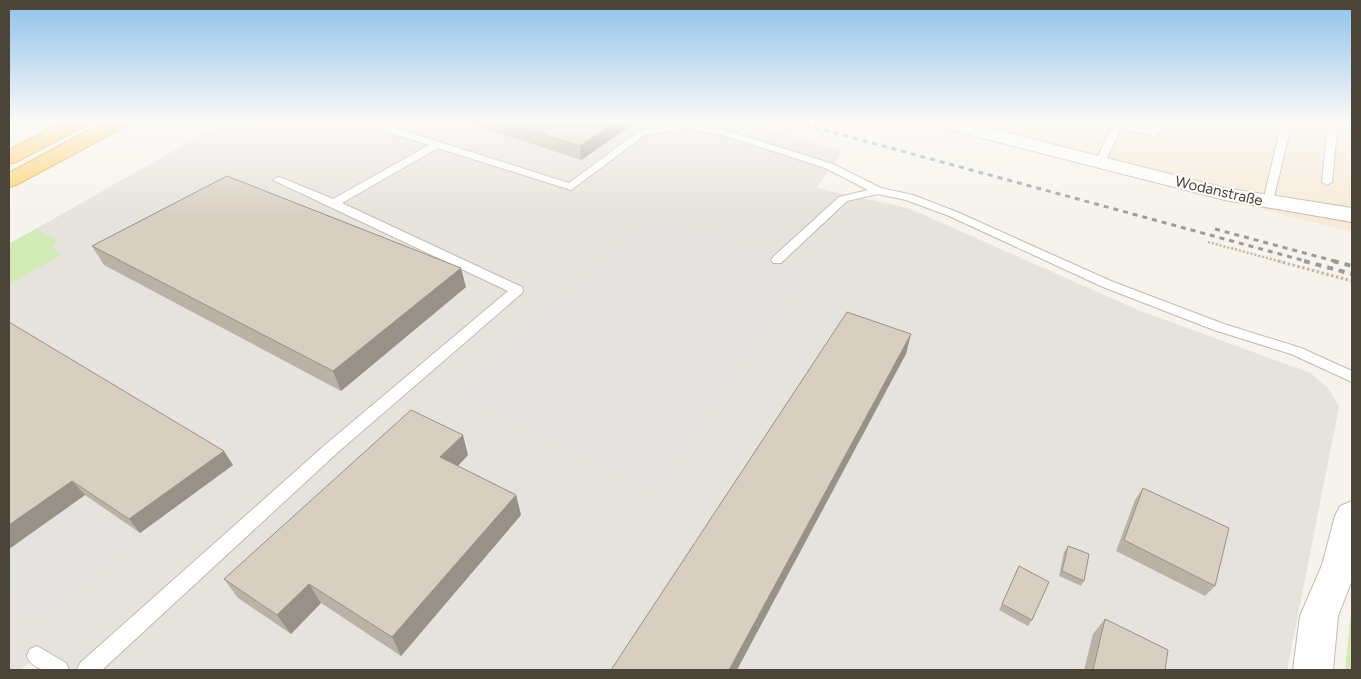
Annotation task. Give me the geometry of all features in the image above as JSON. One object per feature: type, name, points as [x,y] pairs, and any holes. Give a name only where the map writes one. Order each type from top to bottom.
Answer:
[{"type":"highway","points":[[9,181],[60,154]]},
{"type":"street","name":"Wodanstraße","points":[[1067,154],[1225,194],[1352,215]]},
{"type":"street","points":[[1313,670],[1319,616],[1340,565],[1352,516]]},
{"type":"lane","points":[[334,203],[420,154]]},
{"type":"lane","points":[[467,154],[571,188],[615,154]]},
{"type":"lane","points":[[790,154],[829,166],[878,191],[909,197],[953,214],[1107,284],[1219,326],[1296,351],[1352,377]]},
{"type":"lane","points":[[1100,162],[1104,154]]},
{"type":"lane","points":[[1268,202],[1279,154]]},
{"type":"lane","points":[[1327,182],[1329,154]]},
{"type":"lane","points":[[87,670],[330,449],[517,290],[334,203],[278,180]]},
{"type":"lane","points":[[777,260],[843,199],[878,191]]},
{"type":"lane","points":[[37,656],[59,670]]},
{"type":"path","points":[[1208,242],[1352,281]]},
{"type":"shaded area","points":[[168,154],[841,154],[816,188],[908,208],[1138,310],[1310,373],[1328,388],[1339,407],[1287,670],[61,670],[37,657],[20,670],[9,670],[9,244]]},
{"type":"shaded area","points":[[1044,154],[1352,154],[1352,232]]},
{"type":"shaded area","points":[[654,223],[777,260],[799,272],[652,481],[471,394]]},
{"type":"shaded area","points":[[76,505],[126,542],[35,613],[9,592],[9,554]]},
{"type":"green space","points":[[36,229],[58,240],[52,247],[61,255],[9,284],[9,244]]},
{"type":"green space","points":[[1351,612],[1352,670],[1345,670]]},
{"type":"building","points":[[227,176],[461,268],[333,371],[92,246]]},
{"type":"building","points":[[847,312],[911,334],[729,670],[611,670]]},
{"type":"building","points":[[9,322],[224,451],[129,519],[72,481],[9,525]]},
{"type":"building","points":[[411,410],[463,435],[440,457],[516,495],[392,637],[309,584],[277,615],[224,579]]},
{"type":"building","points":[[1143,488],[1229,528],[1215,586],[1124,540]]},
{"type":"building","points":[[1068,546],[1089,554],[1084,581],[1062,571]]},
{"type":"building","points":[[1019,566],[1049,582],[1032,620],[1002,604]]},
{"type":"building","points":[[1105,619],[1168,650],[1165,670],[1093,670]]},
{"type":"railway","points":[[911,154],[1309,262]]},
{"type":"railway","points":[[1215,229],[1338,262]]},
{"type":"railway","points":[[1304,261],[1352,274]]},
{"type":"railway","points":[[1333,261],[1352,266]]}]
